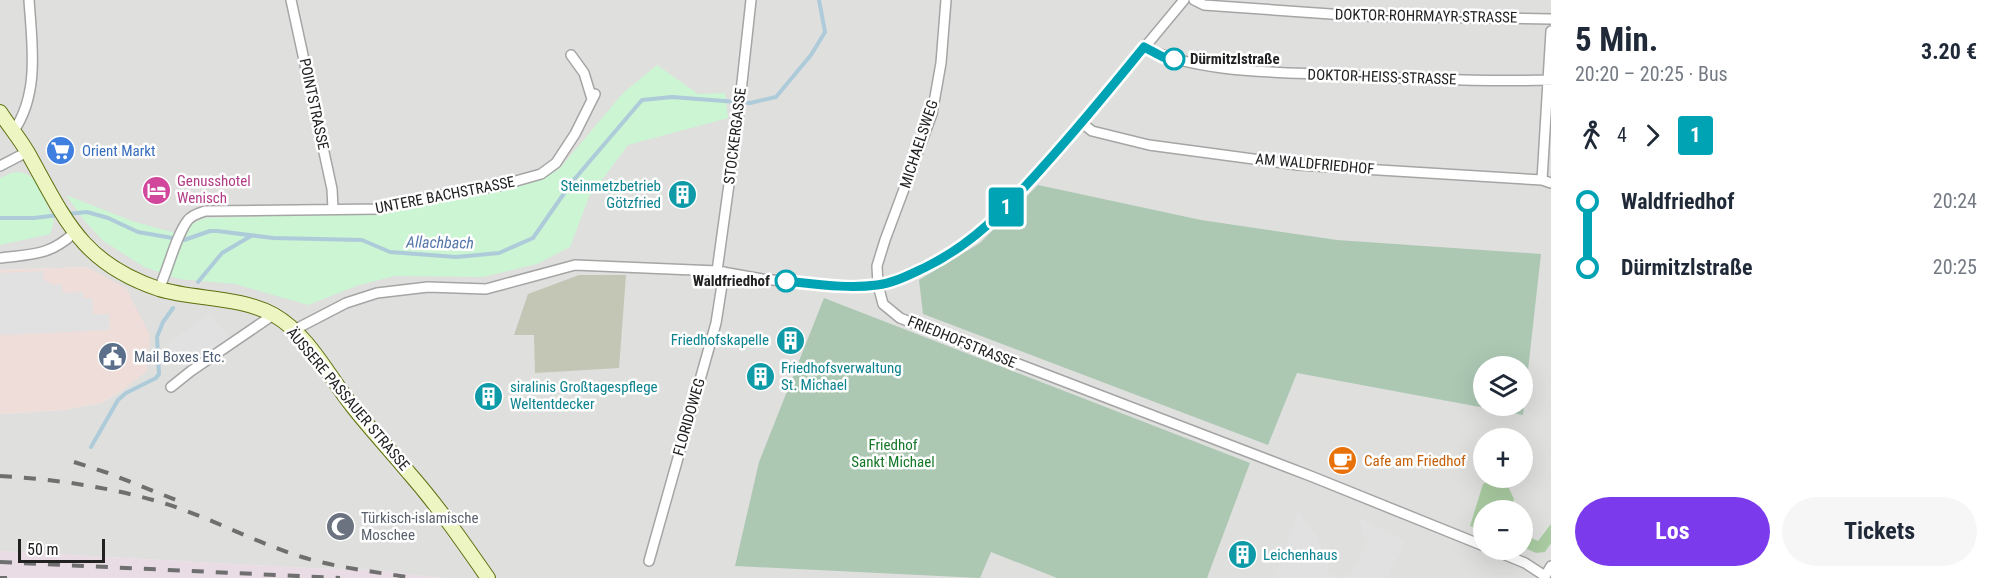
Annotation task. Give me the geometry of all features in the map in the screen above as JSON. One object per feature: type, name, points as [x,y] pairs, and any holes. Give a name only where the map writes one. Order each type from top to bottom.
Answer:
[{"type":"main road","name":"ÄUSSERE PASSAUER STRASSE","points":[[0,112],[27,152],[72,231],[95,254],[117,270],[159,289],[240,303],[273,315],[294,330],[352,406],[422,488],[488,578]]},
{"type":"street","points":[[13,132],[24,115],[31,85],[29,0]]},
{"type":"street","name":"POINTSTRASSE","points":[[291,0],[332,189],[333,209]]},
{"type":"street","name":"STOCKERGASSE","points":[[720,272],[751,0]]},
{"type":"street","name":"MICHAELSWEG","points":[[878,285],[878,266],[885,240],[932,114],[941,63],[946,0]]},
{"type":"street","points":[[294,330],[346,303],[377,293],[428,287],[486,289],[575,264],[720,272],[762,279],[834,286],[878,285],[911,274],[936,262],[979,233],[1008,206],[1082,123],[1184,0]]},
{"type":"street","name":"DOKTOR-ROHRMAYR-STRASSE","points":[[1194,0],[1204,5],[1359,16],[1551,19]]},
{"type":"street","points":[[1546,181],[1551,30]]},
{"type":"street","name":"DOKTOR-HEISS-STRASSE","points":[[1144,47],[1163,57],[1246,70],[1444,80],[1549,80]]},
{"type":"street","name":"UNTERE BACHSTRASSE","points":[[159,289],[188,220],[205,211],[379,209],[452,193],[498,186],[541,174],[556,163],[575,134],[593,97],[584,74],[571,55]]},
{"type":"street","name":"AM WALDFRIEDHOF","points":[[1082,123],[1092,131],[1149,145],[1298,165],[1546,181]]},
{"type":"street","points":[[0,166],[27,152]]},
{"type":"street","points":[[0,258],[50,251],[62,244],[72,231]]},
{"type":"street","name":"FLORIDOWEG","points":[[649,561],[716,323],[720,272]]},
{"type":"street","name":"FRIEDHOFSTRASSE","points":[[878,285],[883,304],[900,318],[1313,477],[1473,542]]},
{"type":"street","points":[[171,387],[190,371],[273,315]]},
{"type":"street","points":[[1518,560],[1545,577],[1551,566]]},
{"type":"shaded area","points":[[0,0],[1551,0],[1551,578],[442,578],[372,570],[0,551],[0,414],[64,410],[101,403],[123,390],[102,277],[87,267],[0,270]]},
{"type":"shaded area","points":[[87,267],[126,288],[150,335],[147,371],[123,390],[101,403],[64,410],[0,414],[0,270]]},
{"type":"shaded area","points":[[43,271],[44,280],[54,285],[62,284],[63,293],[83,292],[83,298],[92,298],[93,314],[109,314],[110,330],[0,335],[0,273]]},
{"type":"shaded area","points":[[579,275],[626,275],[619,368],[535,373],[534,335],[514,335],[528,294]]},
{"type":"shaded area","points":[[210,313],[229,339],[186,370],[167,344]]},
{"type":"shaded area","points":[[949,329],[1181,418],[1179,421],[948,332]]},
{"type":"shaded area","points":[[1298,512],[1315,533],[1328,561],[1328,572],[1339,577],[1351,572],[1366,545],[1359,517],[1406,541],[1388,578],[1274,578]]},
{"type":"shaded area","points":[[0,551],[372,570],[442,578],[0,578]]},
{"type":"green space","points":[[657,65],[698,94],[725,93],[728,118],[628,145],[589,197],[570,247],[537,264],[483,277],[395,276],[359,285],[308,305],[235,284],[179,279],[144,267],[102,240],[66,195],[132,221],[186,236],[192,224],[204,218],[382,213],[449,196],[511,187],[543,179],[559,169],[623,93]]},
{"type":"green space","points":[[19,172],[27,174],[36,181],[54,221],[50,234],[0,245],[0,178]]},
{"type":"green space","points":[[1038,185],[1201,220],[1337,240],[1541,254],[1530,356],[1473,356],[1473,406],[1297,373],[1268,445],[923,314],[919,280],[980,243]]},
{"type":"green space","name":"Friedhof Sankt Michael","points":[[824,298],[1250,463],[1207,578],[1057,578],[991,552],[980,578],[735,566],[759,462]]},
{"type":"green space","points":[[1482,488],[1509,488],[1514,499],[1514,500],[1478,500]]},
{"type":"green space","points":[[1551,524],[1551,543],[1545,552],[1533,552],[1533,539],[1538,541]]},
{"type":"waterway","name":"Allachbach","points":[[67,214],[87,212],[108,218],[138,232],[184,240],[210,231],[217,231],[273,238],[362,240],[390,252],[456,257],[499,253],[533,238],[572,182],[642,100],[672,97],[750,103],[776,97],[811,55],[825,32],[819,0]]},
{"type":"waterway","name":"Allachbach","points":[[0,218],[59,215]]},
{"type":"waterway","points":[[198,282],[222,253],[251,236]]},
{"type":"waterway","points":[[91,447],[118,400],[159,374],[157,337],[163,322],[173,308]]},
{"type":"railway","points":[[74,462],[186,504]]},
{"type":"railway","points":[[0,476],[77,484],[134,495],[191,513],[302,557],[343,567],[414,578]]},
{"type":"railway","points":[[0,562],[340,578]]},
{"type":"railway","points":[[0,578],[7,578]]},
{"type":"bus line","name":"1","points":[[786,281],[834,286],[878,285],[911,274],[936,262],[963,246],[1008,206],[1082,123],[1144,47],[1163,57],[1174,59]]},
{"type":"place","name":"Dürmitzlstraße","points":[[1174,59]]},
{"type":"place","name":"Orient Markt","points":[[61,151]]},
{"type":"place","name":"Genusshotel Wenisch","points":[[156,190]]},
{"type":"place","name":"Steinmetzbetrieb Götzfried","points":[[682,195]]},
{"type":"place","name":"Waldfriedhof","points":[[786,281]]},
{"type":"place","name":"Friedhofskapelle","points":[[790,340]]},
{"type":"place","name":"Mail Boxes Etc.","points":[[113,357]]},
{"type":"place","name":"Friedhofsverwaltung St. Michael","points":[[760,377]]},
{"type":"place","name":"siralinis Großtagespflege Weltentdecker","points":[[489,396]]},
{"type":"place","name":"Cafe am Friedhof","points":[[1343,461]]},
{"type":"place","name":"Türkisch-islamische Moschee","points":[[340,527]]},
{"type":"place","name":"Leichenhaus","points":[[1242,555]]}]
